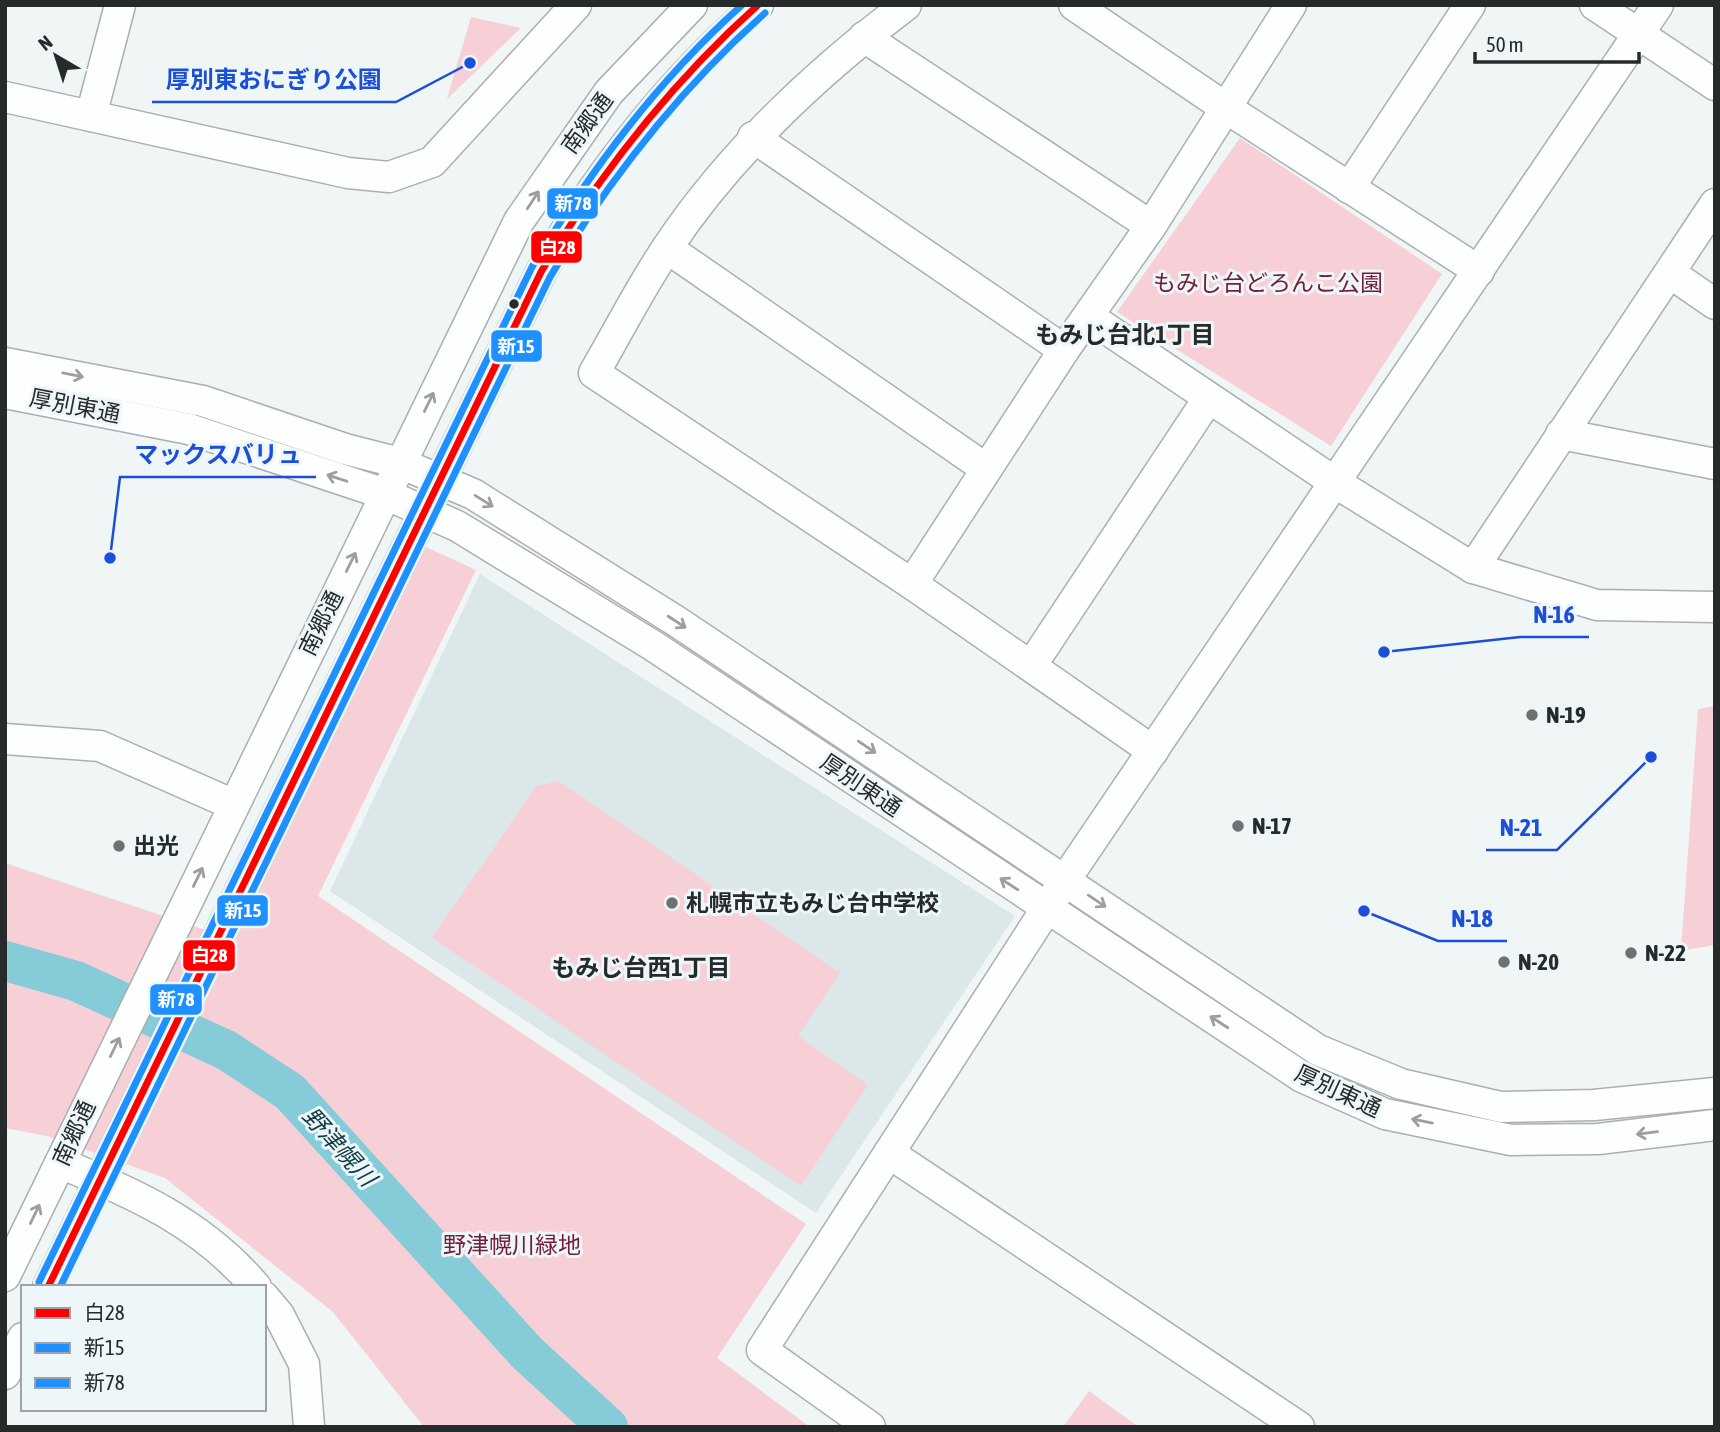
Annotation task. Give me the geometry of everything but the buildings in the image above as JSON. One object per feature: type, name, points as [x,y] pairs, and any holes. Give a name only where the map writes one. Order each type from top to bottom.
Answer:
[{"type":"street","points":[[91,116],[120,5]]},
{"type":"street","points":[[544,40],[553,5]]},
{"type":"street","points":[[5,97],[348,173],[389,177],[432,162],[576,5]]},
{"type":"street","name":"南郷通","points":[[5,1276],[519,221],[609,92],[692,5]]},
{"type":"street","name":"南郷通","points":[[49,1285],[438,479],[541,272],[604,172],[676,83],[758,5]]},
{"type":"street","points":[[906,5],[864,37],[753,137],[667,248],[594,373],[912,584],[1153,751]]},
{"type":"street","points":[[1074,5],[1226,108],[1479,271]]},
{"type":"street","points":[[912,584],[985,468],[1151,226],[1292,5]]},
{"type":"street","points":[[1349,188],[1469,5]]},
{"type":"street","points":[[1595,5],[1715,85]]},
{"type":"street","points":[[870,1427],[762,1350],[1065,880],[1658,5]]},
{"type":"street","points":[[864,37],[1151,226]]},
{"type":"street","points":[[753,137],[1064,350]]},
{"type":"street","points":[[1473,568],[1715,204]]},
{"type":"street","points":[[667,248],[985,468]]},
{"type":"street","points":[[1670,273],[1715,304]]},
{"type":"street","points":[[1089,317],[1336,483],[1473,568],[1597,606],[1715,607]]},
{"type":"street","name":"厚別東通","points":[[5,363],[203,401],[345,449],[400,463],[473,494],[676,621],[1318,1049],[1401,1084],[1501,1107],[1594,1105],[1714,1095]]},
{"type":"street","name":"厚別東通","points":[[5,393],[188,429],[385,494],[457,526],[652,645],[1302,1077],[1385,1114],[1511,1140],[1598,1139],[1715,1125]]},
{"type":"street","points":[[1031,667],[1208,399]]},
{"type":"street","points":[[1560,434],[1715,464]]},
{"type":"street","points":[[5,739],[100,746],[234,805]]},
{"type":"street","points":[[889,1153],[1300,1427]]},
{"type":"street","points":[[60,1163],[101,1180],[187,1223],[241,1269],[254,1285]]},
{"type":"street","points":[[266,1299],[279,1315],[304,1363],[309,1427]]},
{"type":"street","points":[[5,1374],[21,1342]]},
{"type":"shaded area","name":"札幌市立もみじ台中学校","points":[[480,574],[1015,916],[816,1213],[330,891]]},
{"type":"green space","points":[[471,17],[521,28],[447,99]]},
{"type":"green space","name":"もみじ台どろんこ公園","points":[[1240,138],[1442,274],[1331,446],[1117,312]]},
{"type":"green space","name":"野津幌川緑地","points":[[424,546],[476,570],[318,896],[806,1224],[717,1358],[810,1427],[424,1427],[333,1312],[165,1178],[47,1136],[5,1128],[5,863],[223,936]]},
{"type":"green space","points":[[1715,706],[1715,945],[1681,951],[1698,709]]},
{"type":"green space","points":[[559,781],[840,973],[798,1036],[868,1085],[801,1186],[432,938],[536,786]]},
{"type":"green space","points":[[1089,1391],[1139,1427],[1063,1427]]},
{"type":"waterway","name":"野津幌川","points":[[5,961],[76,981],[226,1050],[290,1092],[527,1353],[608,1427]]},
{"type":"transit line","name":"新78","points":[[39,1282],[532,267],[554,231],[627,128],[682,64],[742,5]]},
{"type":"transit line","name":"白28","points":[[49,1285],[541,272],[588,199],[639,130],[696,66],[758,5]]},
{"type":"transit line","name":"新15","points":[[61,1285],[550,277],[597,205],[648,137],[704,73],[765,13]]},
{"type":"place","name":"厚別東おにぎり公園","points":[[470,63]]},
{"type":"place","name":"マックスバリュ","points":[[110,558]]},
{"type":"place","name":"N-16","points":[[1384,652]]},
{"type":"place","name":"N-19","points":[[1532,715]]},
{"type":"place","name":"N-21","points":[[1651,757]]},
{"type":"place","name":"N-17","points":[[1238,826]]},
{"type":"place","name":"出光","points":[[119,846]]},
{"type":"place","name":"札幌市立もみじ台中学校","points":[[672,903]]},
{"type":"place","name":"N-18","points":[[1364,911]]},
{"type":"place","name":"N-22","points":[[1631,953]]},
{"type":"place","name":"N-20","points":[[1504,962]]},
{"type":"district","name":"もみじ台北1丁目","points":[[1125,335]]},
{"type":"district","name":"もみじ台西1丁目","points":[[641,968]]}]
